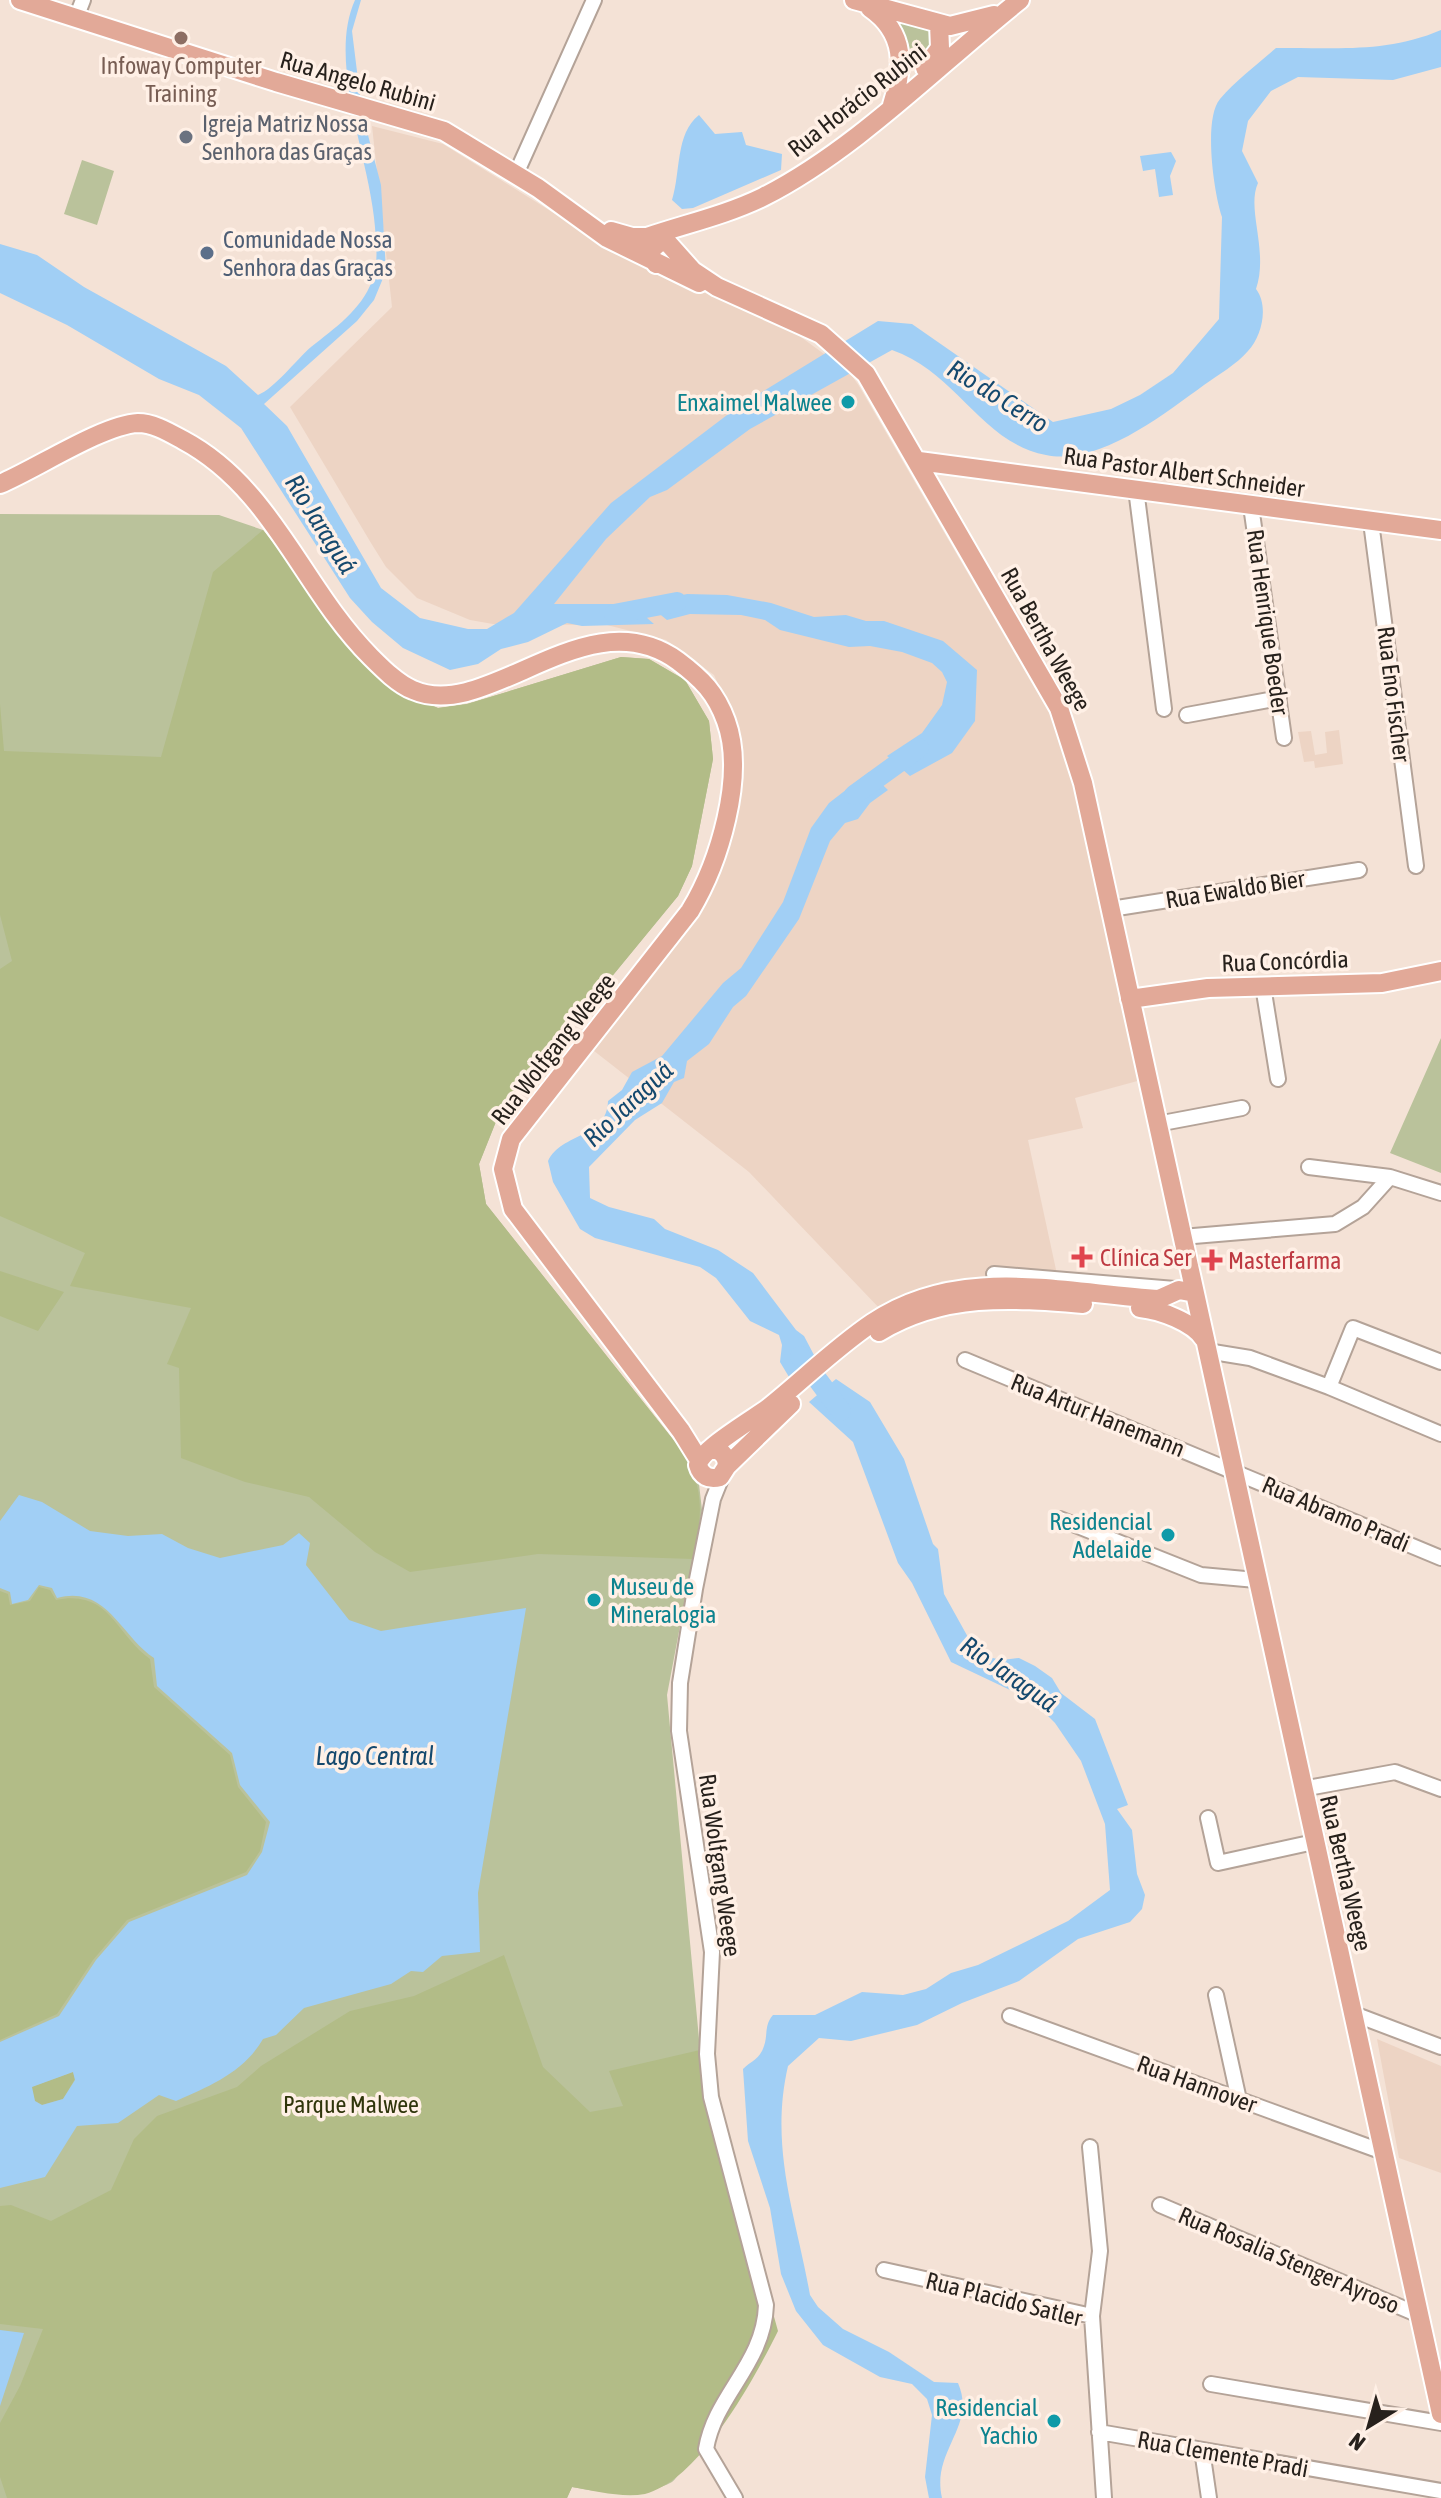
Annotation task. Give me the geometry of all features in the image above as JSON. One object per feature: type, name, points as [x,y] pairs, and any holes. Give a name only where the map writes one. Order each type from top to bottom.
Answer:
[{"type":"main road","name":"Rua Angelo Rubini","points":[[20,0],[79,9],[340,100],[444,131],[516,174],[590,223],[607,238],[664,262]]},
{"type":"main road","points":[[858,1],[939,24],[964,25],[1014,5]]},
{"type":"main road","points":[[858,1],[881,16],[899,45],[897,101]]},
{"type":"main road","name":"Rua Horácio Rubini","points":[[590,223],[639,238],[760,198],[794,180],[1014,5]]},
{"type":"main road","points":[[897,101],[935,59],[940,48],[939,24]]},
{"type":"main road","name":"Rua Horácio Rubini","points":[[664,262],[689,233],[710,216]]},
{"type":"main road","name":"Rua Bertha Weege","points":[[664,262],[821,334],[846,353],[874,385],[1065,722],[1078,761],[1111,909],[1195,1293],[1193,1318],[1206,1346],[1441,2414]]},
{"type":"main road","name":"Rua Wolfgang Weege","points":[[0,484],[90,439],[138,423],[156,426],[203,451],[242,483],[260,503],[345,631],[410,689],[424,695],[457,694],[557,656],[613,643],[670,655],[712,689],[732,737],[734,777],[708,876],[690,911],[511,1139],[503,1169],[513,1209],[703,1458]]},
{"type":"main road","name":"Rua Pastor Albert Schneider","points":[[919,461],[1441,530]]},
{"type":"main road","points":[[938,495],[953,464]]},
{"type":"main road","name":"Rua Concórdia","points":[[1130,999],[1208,988],[1382,983],[1441,971]]},
{"type":"main road","points":[[1170,1299],[1188,1263]]},
{"type":"main road","points":[[703,1458],[780,1406],[833,1361],[858,1333],[896,1309],[941,1292],[967,1287],[1013,1285],[1170,1299],[1193,1318]]},
{"type":"main road","points":[[1170,1299],[1184,1289],[1195,1293]]},
{"type":"main road","points":[[725,1470],[780,1406]]},
{"type":"main road","points":[[703,1458],[722,1453],[725,1470]]},
{"type":"street","points":[[516,174],[594,0]]},
{"type":"street","points":[[1136,489],[1164,709]]},
{"type":"street","name":"Rua Henrique Boeder","points":[[1251,506],[1284,738]]},
{"type":"street","name":"Rua Eno Fischer","points":[[1371,522],[1416,866]]},
{"type":"street","points":[[1187,715],[1279,698]]},
{"type":"street","name":"Rua Ewaldo Bier","points":[[1111,909],[1359,870]]},
{"type":"street","points":[[1263,986],[1278,1079]]},
{"type":"street","points":[[1157,1124],[1242,1108]]},
{"type":"street","points":[[1309,1167],[1390,1177],[1441,1193]]},
{"type":"street","points":[[1182,1237],[1335,1224],[1363,1207],[1390,1177]]},
{"type":"street","points":[[994,1274],[1170,1299]]},
{"type":"street","points":[[1329,1387],[1353,1328],[1441,1362]]},
{"type":"street","points":[[1206,1346],[1250,1358],[1329,1387],[1441,1434]]},
{"type":"street","name":"Rua Artur Hanemann","points":[[965,1360],[1232,1470]]},
{"type":"street","name":"Rua Wolfgang Weege","points":[[703,1458],[713,1499]]},
{"type":"street","name":"Rua Wolfgang Weege","points":[[725,1470],[713,1499],[680,1683],[679,1731],[712,1952],[707,2054],[711,2097],[766,2305],[765,2331],[708,2434],[706,2449],[735,2498]]},
{"type":"street","name":"Rua Abramo Pradi","points":[[1232,1470],[1441,1558]]},
{"type":"street","points":[[1060,1519],[1201,1575],[1256,1580]]},
{"type":"street","points":[[1302,1789],[1395,1772],[1441,1789]]},
{"type":"street","points":[[1208,1818],[1218,1863],[1314,1842]]},
{"type":"street","points":[[1216,1995],[1239,2100]]},
{"type":"street","points":[[1354,2014],[1441,2047]]},
{"type":"street","name":"Rua Hannover","points":[[1010,2016],[1383,2152]]},
{"type":"street","points":[[1090,2147],[1100,2251],[1092,2316]]},
{"type":"street","name":"Rua Rosalia Stenger Ayroso","points":[[1160,2205],[1419,2315]]},
{"type":"street","name":"Rua Placido Satler","points":[[884,2270],[1092,2316],[1104,2498]]},
{"type":"street","points":[[1211,2384],[1441,2423]]},
{"type":"street","name":"Rua Clemente Pradi","points":[[1099,2432],[1441,2491]]},
{"type":"street","points":[[1202,2450],[1209,2498]]},
{"type":"shaded area","points":[[372,126],[443,144],[626,258],[794,332],[850,373],[859,386],[1070,749],[1141,1080],[1075,1098],[1083,1128],[1028,1140],[1058,1279],[1002,1277],[942,1281],[883,1312],[749,1172],[589,1047],[648,983],[706,905],[730,846],[743,750],[734,719],[714,675],[666,640],[607,625],[493,624],[470,620],[417,598],[386,567],[290,407],[392,307]]},
{"type":"shaded area","points":[[1339,730],[1343,764],[1315,768],[1314,761],[1304,762],[1298,732],[1311,731],[1315,755],[1327,753],[1325,732]]},
{"type":"shaded area","points":[[1377,2039],[1441,2066],[1441,2173],[1399,2158]]},
{"type":"green space","points":[[893,16],[931,28],[936,43],[911,69],[909,45]]},
{"type":"green space","points":[[82,160],[114,171],[97,225],[64,214]]},
{"type":"green space","name":"Parque Malwee","points":[[0,514],[219,515],[263,530],[357,649],[407,695],[438,708],[467,704],[621,657],[649,659],[685,680],[709,721],[713,759],[692,866],[678,896],[499,1114],[479,1164],[486,1204],[687,1457],[699,1484],[702,1510],[667,1695],[703,2082],[698,2438],[676,2478],[661,2487],[623,2493],[572,2487],[567,2498],[0,2498]]},
{"type":"green space","points":[[263,530],[357,649],[407,695],[438,708],[467,704],[621,657],[649,659],[685,680],[709,721],[713,759],[692,866],[678,896],[499,1114],[479,1164],[486,1204],[687,1457],[697,1484],[700,1507],[694,1559],[538,1554],[410,1572],[375,1552],[309,1497],[245,1482],[181,1458],[179,1368],[167,1364],[191,1308],[70,1286],[85,1253],[0,1216],[0,969],[12,961],[0,915],[0,704],[4,751],[161,757],[213,572]]},
{"type":"green space","points":[[1441,1038],[1441,1173],[1390,1153]]},
{"type":"green space","points":[[0,1271],[64,1292],[38,1331],[0,1316]]},
{"type":"green space","points":[[39,1587],[50,1590],[56,1600],[74,1598],[89,1601],[110,1616],[150,1659],[154,1687],[230,1755],[238,1787],[266,1822],[260,1851],[246,1872],[127,1920],[93,1960],[57,2014],[0,2040],[0,1591],[8,1594],[10,1605],[30,1601]]},
{"type":"green space","points":[[504,1955],[543,2067],[590,2112],[623,2106],[609,2071],[713,2047],[714,2101],[778,2331],[740,2400],[705,2449],[666,2485],[636,2495],[608,2494],[572,2487],[567,2498],[7,2498],[0,2477],[0,2423],[20,2386],[43,2329],[0,2324],[0,2206],[11,2205],[51,2221],[111,2190],[134,2139],[157,2116],[237,2087],[261,2066],[350,2011],[414,1996]]},
{"type":"green space","points":[[73,2072],[75,2079],[63,2099],[42,2105],[35,2101],[31,2087]]},
{"type":"water","name":"Rio do Cerro","points":[[355,0],[361,0],[352,31],[362,112],[381,185],[386,271],[374,300],[357,321],[264,404],[287,426],[381,588],[420,618],[468,629],[487,629],[514,613],[611,503],[739,406],[878,321],[912,324],[1053,422],[1111,409],[1140,395],[1173,373],[1219,319],[1222,217],[1213,175],[1211,139],[1215,109],[1226,92],[1276,48],[1380,46],[1420,38],[1441,30],[1441,67],[1393,80],[1298,77],[1271,91],[1248,121],[1242,151],[1258,183],[1254,205],[1260,260],[1256,289],[1263,312],[1260,329],[1253,345],[1238,360],[1150,423],[1087,453],[1046,455],[1023,448],[1003,436],[935,374],[892,350],[750,429],[667,490],[650,497],[606,539],[554,604],[631,604],[654,624],[582,626],[567,623],[528,642],[501,649],[478,664],[450,670],[403,648],[350,598],[241,428],[199,395],[159,379],[67,325],[0,293],[0,244],[37,255],[84,287],[226,366],[258,395],[271,387],[354,310],[367,291],[376,268],[372,200],[348,81],[348,25]]},
{"type":"water","points":[[699,115],[715,134],[742,132],[746,145],[782,154],[781,170],[693,208],[682,209],[672,200],[680,154],[686,132]]},
{"type":"water","points":[[1171,152],[1176,161],[1170,176],[1173,195],[1159,197],[1155,169],[1143,171],[1140,156]]},
{"type":"water","points":[[687,594],[727,595],[771,603],[814,617],[846,615],[866,621],[884,621],[943,641],[977,670],[975,721],[952,753],[910,776],[887,756],[922,733],[942,705],[947,682],[932,663],[902,652],[870,646],[849,647],[780,630],[765,620],[741,615],[690,614],[667,620],[646,603]]},
{"type":"water","points":[[869,772],[888,790],[870,803],[858,819],[845,823],[830,841],[799,919],[746,996],[733,1007],[709,1044],[687,1061],[684,1078],[674,1082],[662,1103],[635,1120],[589,1167],[590,1198],[609,1207],[654,1219],[665,1229],[718,1250],[753,1273],[796,1330],[804,1336],[814,1355],[789,1377],[780,1362],[782,1345],[779,1335],[750,1321],[716,1278],[700,1267],[595,1238],[580,1229],[553,1182],[548,1161],[563,1145],[600,1122],[606,1113],[608,1101],[622,1090],[632,1072],[662,1056],[723,983],[741,968],[783,902],[811,828],[829,803]]},
{"type":"water","points":[[836,1379],[870,1402],[904,1459],[933,1544],[938,1549],[944,1594],[974,1648],[988,1657],[1002,1660],[1019,1658],[1035,1666],[1052,1678],[1061,1693],[1095,1719],[1128,1805],[1117,1809],[1132,1830],[1137,1874],[1145,1895],[1142,1909],[1130,1922],[1078,1939],[1019,1981],[917,2025],[851,2041],[819,2038],[788,2066],[781,2125],[783,2154],[810,2295],[818,2307],[843,2329],[889,2352],[934,2382],[958,2383],[962,2413],[943,2466],[940,2481],[942,2498],[929,2498],[925,2477],[932,2415],[927,2399],[912,2384],[880,2377],[823,2345],[796,2311],[781,2274],[770,2208],[748,2141],[743,2069],[762,2050],[773,2015],[815,2015],[862,1992],[903,1995],[926,1989],[951,1973],[978,1965],[1068,1921],[1110,1890],[1105,1824],[1081,1761],[1055,1723],[1033,1701],[951,1662],[912,1583],[898,1563],[853,1442],[809,1402]]},
{"type":"water","name":"Lago Central","points":[[19,1495],[42,1502],[90,1531],[128,1536],[162,1534],[188,1548],[220,1558],[283,1545],[299,1533],[310,1543],[306,1565],[349,1620],[381,1631],[526,1608],[478,1893],[480,1952],[442,1956],[423,1972],[411,1971],[391,1984],[304,2008],[276,2035],[263,2039],[246,2060],[225,2077],[176,2101],[159,2095],[118,2123],[77,2126],[45,2177],[0,2188],[0,2042],[59,2016],[96,1960],[129,1922],[247,1875],[262,1852],[270,1822],[240,1785],[232,1753],[157,1686],[154,1658],[142,1649],[112,1614],[88,1598],[57,1598],[52,1588],[39,1585],[28,1600],[12,1604],[10,1592],[0,1588],[0,1521]],"holes":[[[73,2072],[75,2080],[63,2099],[42,2105],[35,2101],[32,2087]]]},
{"type":"water","points":[[0,2330],[24,2333],[0,2406]]},
{"type":"waterway","name":"Rio Jaraguá","points":[[614,614],[677,602]]},
{"type":"waterway","name":"Rio Jaraguá","points":[[854,795],[919,748]]},
{"type":"waterway","name":"Rio Jaraguá","points":[[800,1356],[841,1411]]},
{"type":"place","name":"Infoway Computer Training","points":[[181,38]]},
{"type":"place","name":"Igreja Matriz Nossa Senhora das Graças","points":[[186,137]]},
{"type":"place","name":"Comunidade Nossa Senhora das Graças","points":[[207,253]]},
{"type":"place","name":"Enxaimel Malwee","points":[[848,402]]},
{"type":"place","name":"Clínica Ser","points":[[1082,1257]]},
{"type":"place","name":"Masterfarma","points":[[1212,1260]]},
{"type":"place","name":"Residencial Adelaide","points":[[1168,1535]]},
{"type":"place","name":"Museu de Mineralogia","points":[[594,1600]]},
{"type":"place","name":"Residencial Yachio","points":[[1054,2421]]}]
